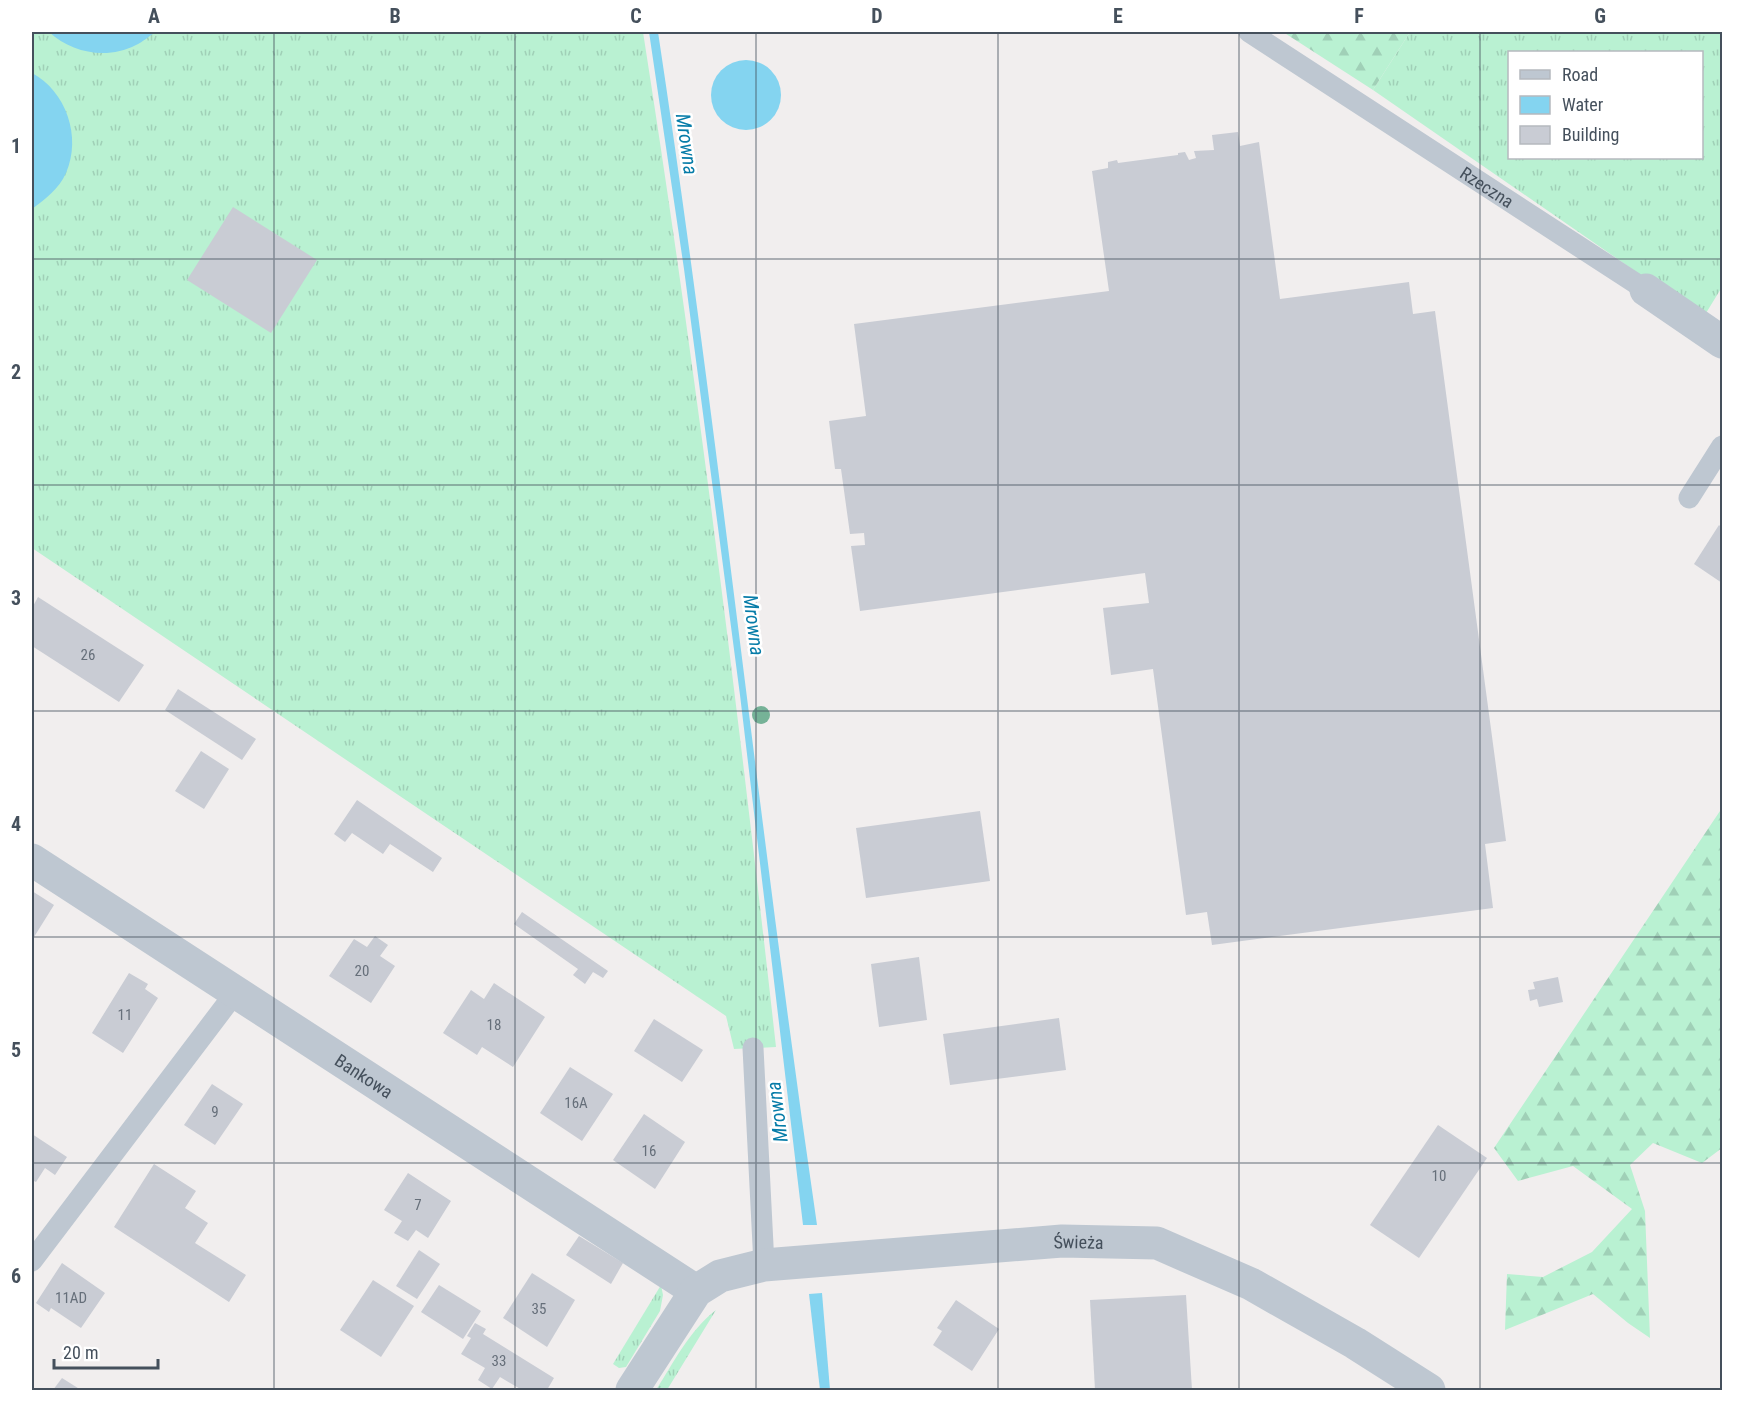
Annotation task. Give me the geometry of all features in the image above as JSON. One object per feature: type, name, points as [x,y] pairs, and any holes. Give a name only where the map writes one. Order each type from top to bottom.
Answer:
[{"type":"street","name":"Rzeczna","points":[[1646,290],[1722,342]]},
{"type":"street","name":"Bankowa","points":[[32,860],[696,1291]]},
{"type":"street","name":"Świeża","points":[[696,1291],[720,1276],[764,1264],[1062,1241],[1157,1243],[1251,1284],[1355,1343],[1429,1390]]},
{"type":"street","points":[[632,1390],[696,1291]]},
{"type":"lane","name":"Rzeczna","points":[[1250,32],[1646,290]]},
{"type":"lane","points":[[1689,498],[1722,446]]},
{"type":"lane","points":[[32,1261],[235,993]]},
{"type":"lane","points":[[753,1048],[764,1264]]},
{"type":"green space","points":[[32,32],[643,32],[681,285],[715,539],[776,1047],[734,1049],[726,1016],[32,548]]},
{"type":"green space","points":[[1283,32],[1410,32],[1373,90]]},
{"type":"green space","points":[[1410,32],[1722,32],[1722,287],[1703,318],[1373,90]]},
{"type":"green space","points":[[1722,808],[1722,1148],[1702,1163],[1653,1143],[1630,1165],[1645,1211],[1650,1338],[1593,1294],[1505,1330],[1507,1274],[1543,1277],[1592,1252],[1632,1209],[1573,1166],[1518,1181],[1494,1148]]},
{"type":"green space","points":[[661,1285],[663,1295],[660,1311],[626,1367],[619,1368],[613,1364]]},
{"type":"green space","points":[[716,1310],[667,1390],[656,1390],[690,1337]]},
{"type":"water","points":[[49,32],[156,32],[139,44],[125,50],[102,53],[68,45]]},
{"type":"water","points":[[649,32],[658,32],[680,181],[776,927],[817,1225],[803,1225],[740,695],[684,269]]},
{"type":"water","points":[[746,60],[759,63],[771,70],[778,82],[781,95],[778,108],[771,120],[759,127],[746,130],[733,127],[721,120],[714,108],[711,95],[714,82],[721,70],[733,63]]},
{"type":"water","points":[[32,73],[54,91],[62,103],[68,116],[72,145],[71,159],[60,184],[32,209]]},
{"type":"water","points":[[822,1293],[830,1390],[820,1390],[809,1294]]},
{"type":"building","points":[[1238,132],[1240,146],[1259,142],[1280,299],[1409,282],[1413,314],[1435,311],[1506,841],[1485,844],[1493,908],[1212,945],[1207,912],[1186,915],[1153,669],[1111,675],[1103,608],[1149,603],[1145,573],[860,611],[851,546],[865,545],[864,533],[850,534],[841,469],[835,469],[829,421],[866,416],[854,324],[1109,291],[1092,171],[1108,168],[1108,162],[1117,160],[1118,163],[1178,155],[1178,153],[1185,152],[1189,160],[1196,158],[1194,151],[1214,150],[1212,135]]},
{"type":"building","points":[[233,207],[317,260],[271,333],[187,280]]},
{"type":"building","points":[[1719,525],[1722,528],[1722,583],[1694,564]]},
{"type":"building","points":[[38,597],[144,665],[119,702],[32,646],[32,608]]},
{"type":"building","points":[[178,689],[256,739],[242,760],[165,710]]},
{"type":"building","points":[[201,751],[229,769],[204,809],[175,791]]},
{"type":"building","points":[[357,800],[442,858],[433,872],[390,844],[383,854],[352,833],[345,842],[334,834]]},
{"type":"building","points":[[980,811],[990,881],[866,898],[856,828]]},
{"type":"building","points":[[32,891],[54,905],[34,937],[32,935]]},
{"type":"building","points":[[522,912],[608,971],[603,978],[593,972],[585,984],[573,975],[578,969],[514,924]]},
{"type":"building","points":[[375,936],[388,945],[380,956],[395,966],[371,1003],[329,976],[354,939],[367,947]]},
{"type":"building","points":[[919,957],[927,1020],[879,1027],[871,964]]},
{"type":"building","points":[[129,973],[148,984],[145,989],[158,998],[123,1053],[92,1033]]},
{"type":"building","points":[[1558,977],[1563,1002],[1539,1007],[1537,999],[1530,1001],[1528,990],[1535,989],[1533,982]]},
{"type":"building","points":[[494,983],[545,1017],[513,1067],[482,1047],[477,1055],[443,1033],[471,990],[484,999]]},
{"type":"building","points":[[1059,1018],[1066,1070],[950,1085],[943,1034]]},
{"type":"building","points":[[654,1019],[703,1050],[682,1082],[634,1051]]},
{"type":"building","points":[[570,1067],[613,1094],[582,1141],[540,1113]]},
{"type":"building","points":[[212,1084],[243,1104],[215,1145],[184,1125]]},
{"type":"building","points":[[644,1114],[685,1142],[655,1189],[613,1160]]},
{"type":"building","points":[[1438,1125],[1487,1158],[1419,1258],[1370,1225]]},
{"type":"building","points":[[32,1134],[67,1157],[55,1175],[45,1168],[36,1182],[32,1180]]},
{"type":"building","points":[[154,1164],[196,1191],[185,1208],[208,1223],[195,1243],[246,1275],[229,1302],[114,1227]]},
{"type":"building","points":[[408,1173],[451,1201],[428,1238],[416,1230],[408,1241],[394,1233],[402,1221],[384,1210]]},
{"type":"building","points":[[579,1236],[623,1263],[611,1284],[566,1255]]},
{"type":"building","points":[[419,1250],[440,1264],[417,1299],[396,1286]]},
{"type":"building","points":[[62,1263],[105,1293],[81,1328],[51,1308],[49,1312],[36,1303]]},
{"type":"building","points":[[532,1273],[575,1300],[547,1347],[503,1318]]},
{"type":"building","points":[[373,1280],[414,1306],[381,1357],[340,1330]]},
{"type":"building","points":[[439,1285],[481,1311],[463,1339],[421,1312]]},
{"type":"building","points":[[1186,1295],[1192,1390],[1095,1390],[1090,1300]]},
{"type":"building","points":[[956,1300],[999,1329],[972,1371],[933,1345],[942,1331],[937,1328]]},
{"type":"building","points":[[475,1323],[486,1329],[483,1334],[554,1378],[547,1390],[522,1390],[500,1377],[492,1389],[478,1380],[485,1368],[461,1354],[471,1338],[467,1336]]},
{"type":"building","points":[[62,1378],[81,1390],[53,1390]]},
{"type":"water label","name":"Mrowna","points":[[687,144]]},
{"type":"water label","name":"Mrowna","points":[[754,625]]},
{"type":"water label","name":"Mrowna","points":[[777,1112]]}]
